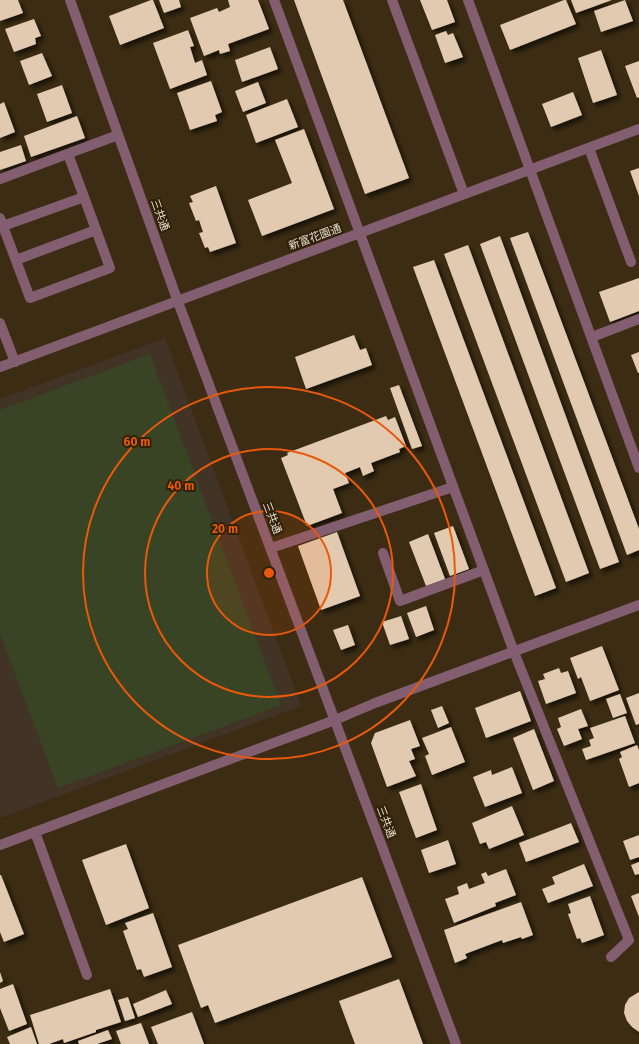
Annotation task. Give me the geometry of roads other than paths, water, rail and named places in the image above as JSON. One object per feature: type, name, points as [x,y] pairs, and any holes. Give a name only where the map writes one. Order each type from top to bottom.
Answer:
[{"type":"street","name":"三共通","points":[[70,0],[178,302],[456,1044]]},
{"type":"street","points":[[274,0],[514,652],[629,940],[611,957]]},
{"type":"street","points":[[392,0],[464,194]]},
{"type":"street","points":[[468,0],[639,468]]},
{"type":"street","name":"新富花園通","points":[[0,367],[178,302],[639,129]]},
{"type":"street","points":[[0,179],[118,135]]},
{"type":"street","points":[[589,148],[631,262]]},
{"type":"street","points":[[68,154],[84,197],[110,268],[30,298],[1,224],[84,197]]},
{"type":"street","points":[[16,260],[96,230]]},
{"type":"street","points":[[592,337],[639,319]]},
{"type":"street","points":[[0,323],[15,362]]},
{"type":"street","points":[[271,548],[453,486]]},
{"type":"street","points":[[383,553],[400,601],[484,570]]},
{"type":"street","points":[[0,845],[639,605]]},
{"type":"street","points":[[35,832],[87,975]]}]
